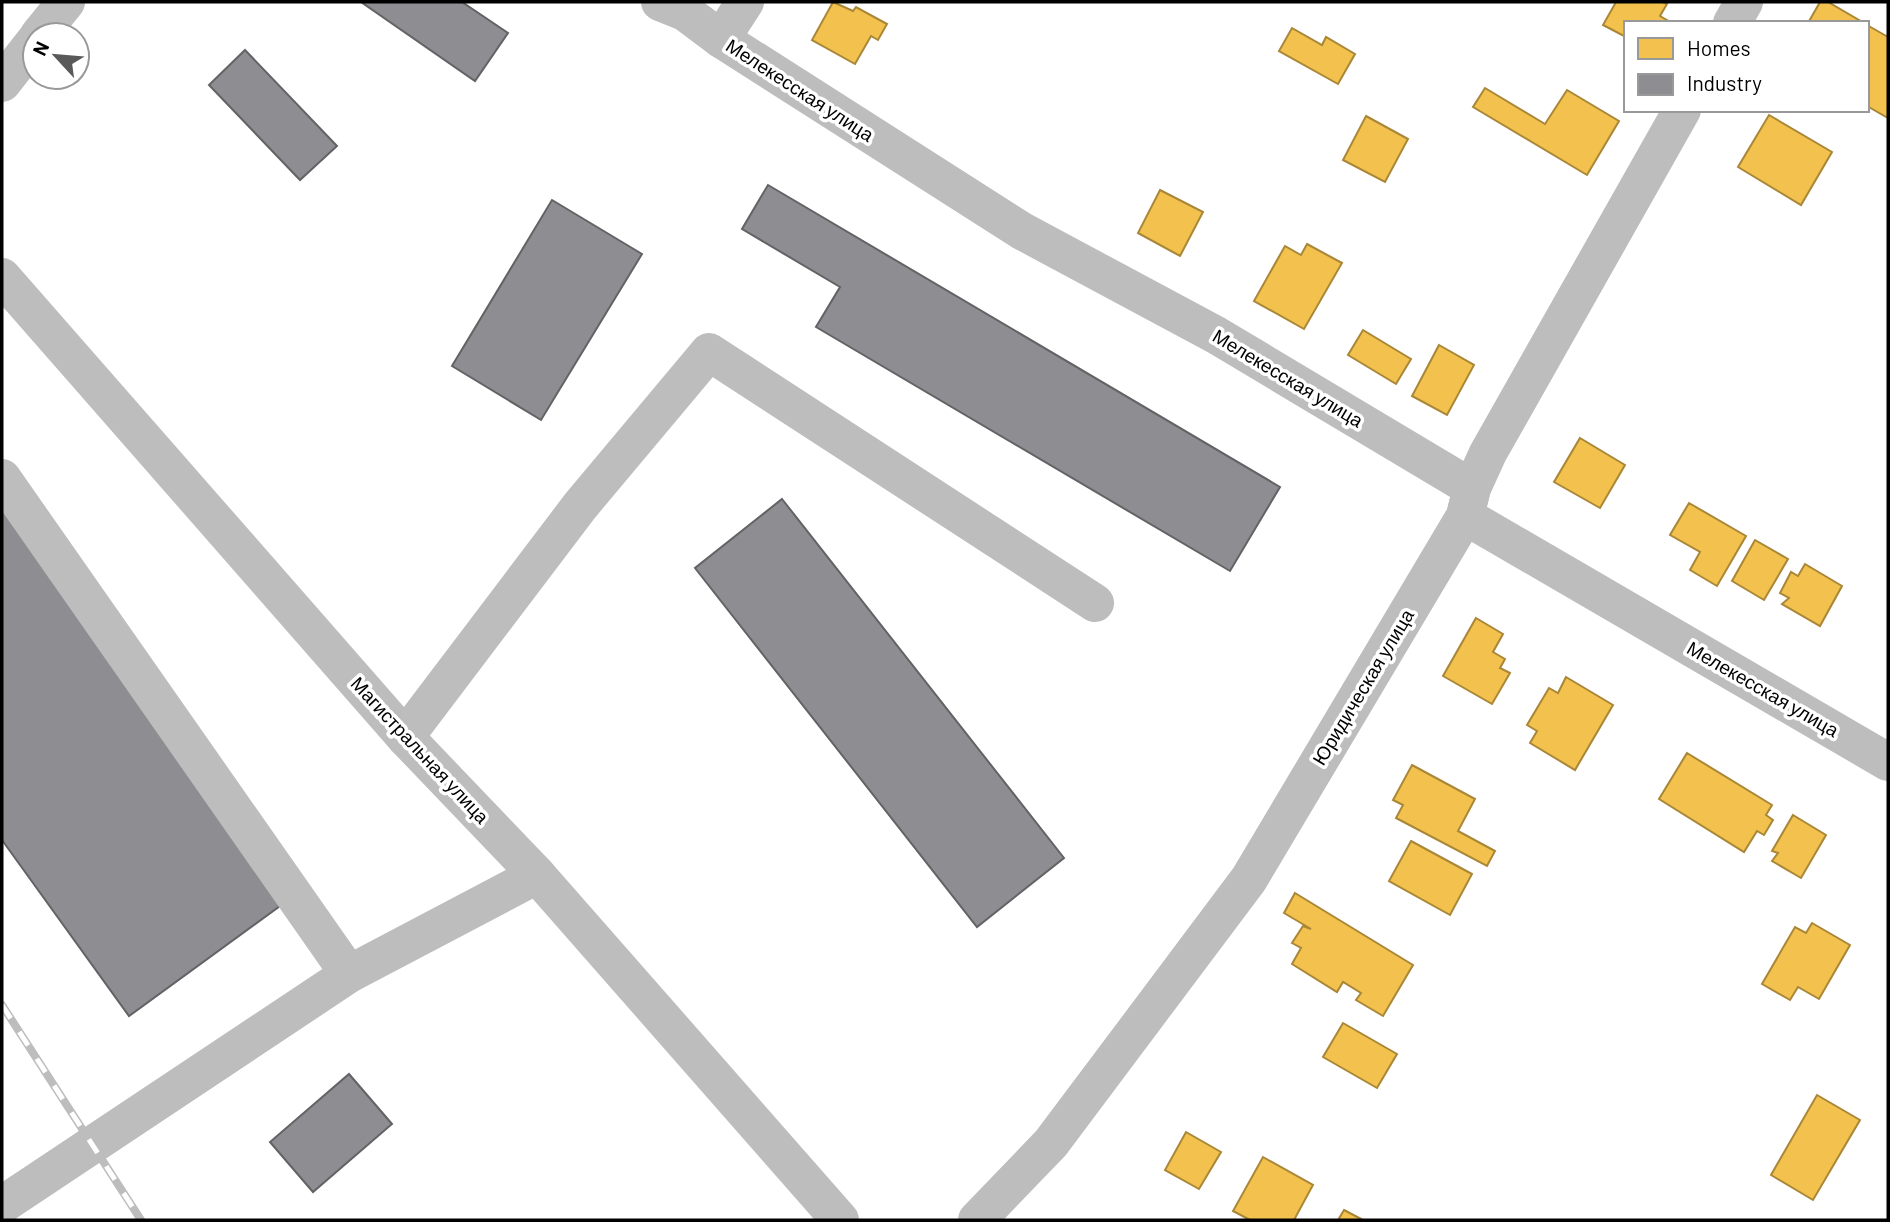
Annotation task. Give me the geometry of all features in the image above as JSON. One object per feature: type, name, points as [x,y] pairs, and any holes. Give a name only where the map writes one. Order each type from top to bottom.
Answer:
[{"type":"street","points":[[50,21],[65,2]]},
{"type":"street","name":"Мелекесская улица","points":[[660,2],[685,12],[721,39],[1022,231],[1216,335],[1468,502],[1888,762]]},
{"type":"street","points":[[721,39],[745,2]]},
{"type":"street","points":[[1733,21],[1744,2]]},
{"type":"street","points":[[2,83],[21,59]]},
{"type":"street","name":"Юридическая улица","points":[[977,1220],[1051,1143],[1249,879],[1468,502],[1488,453],[1681,112]]},
{"type":"street","name":"Магистральная улица","points":[[2,277],[405,737],[537,875],[840,1220]]},
{"type":"street","points":[[405,737],[580,506],[709,352],[1095,603]]},
{"type":"street","points":[[2,478],[349,974]]},
{"type":"street","points":[[2,1205],[349,974],[537,875]]},
{"type":"building: Homes","points":[[833,2],[853,11],[856,7],[887,24],[878,40],[871,36],[855,64],[812,40]]},
{"type":"building: Homes","points":[[1616,2],[1667,4],[1660,16],[1669,21],[1624,21],[1624,36],[1603,25]]},
{"type":"building: Homes","points":[[1820,2],[1828,2],[1861,21],[1809,21]]},
{"type":"building: Homes","points":[[1869,26],[1888,37],[1888,118],[1869,107]]},
{"type":"building: Homes","points":[[1292,28],[1322,45],[1326,37],[1355,54],[1338,84],[1279,51]]},
{"type":"building: Homes","points":[[1485,88],[1545,124],[1567,90],[1619,121],[1587,175],[1473,107]]},
{"type":"building: Homes","points":[[1769,115],[1832,152],[1801,205],[1738,167]]},
{"type":"building: Homes","points":[[1366,116],[1408,139],[1385,182],[1343,160]]},
{"type":"building: Homes","points":[[1160,190],[1203,212],[1180,256],[1138,233]]},
{"type":"building: Homes","points":[[1307,244],[1342,263],[1304,329],[1254,301],[1285,246],[1301,255]]},
{"type":"building: Homes","points":[[1363,330],[1411,359],[1396,384],[1348,355]]},
{"type":"building: Homes","points":[[1439,345],[1474,365],[1447,415],[1412,396]]},
{"type":"building: Homes","points":[[1580,438],[1625,465],[1600,508],[1554,482]]},
{"type":"building: Homes","points":[[1689,503],[1746,536],[1717,586],[1690,570],[1700,552],[1670,535]]},
{"type":"building: Homes","points":[[1755,540],[1788,559],[1764,600],[1732,581]]},
{"type":"building: Homes","points":[[1805,564],[1842,586],[1820,626],[1782,604],[1789,598],[1780,593],[1791,572],[1798,576]]},
{"type":"building: Homes","points":[[1476,618],[1503,634],[1493,652],[1505,659],[1500,668],[1510,673],[1492,704],[1443,676]]},
{"type":"building: Homes","points":[[1566,677],[1613,705],[1575,770],[1530,743],[1537,731],[1527,725],[1549,688],[1558,693]]},
{"type":"building: Homes","points":[[1687,753],[1772,805],[1766,815],[1773,820],[1764,835],[1757,831],[1744,852],[1659,799]]},
{"type":"building: Homes","points":[[1412,765],[1475,799],[1458,831],[1495,851],[1487,866],[1396,818],[1403,805],[1393,800]]},
{"type":"building: Homes","points":[[1793,815],[1826,835],[1801,878],[1772,861],[1778,853],[1772,851]]},
{"type":"building: Homes","points":[[1411,841],[1472,874],[1450,915],[1389,881]]},
{"type":"building: Homes","points":[[1295,893],[1413,965],[1383,1016],[1356,1000],[1361,993],[1343,982],[1337,992],[1292,964],[1301,948],[1292,943],[1303,926],[1311,929],[1284,913]]},
{"type":"building: Homes","points":[[1812,923],[1850,945],[1819,999],[1798,987],[1790,1000],[1762,984],[1795,927],[1806,933]]},
{"type":"building: Homes","points":[[1343,1023],[1397,1054],[1377,1088],[1323,1057]]},
{"type":"building: Homes","points":[[1817,1095],[1860,1120],[1813,1200],[1771,1175]]},
{"type":"building: Homes","points":[[1186,1132],[1221,1152],[1199,1189],[1165,1170]]},
{"type":"building: Homes","points":[[1263,1157],[1313,1185],[1294,1220],[1250,1220],[1233,1211]]},
{"type":"building: Homes","points":[[1344,1210],[1363,1220],[1338,1220]]},
{"type":"building: Industry","points":[[361,2],[462,2],[508,33],[475,81]]},
{"type":"building: Industry","points":[[245,50],[337,146],[300,180],[209,85]]},
{"type":"building: Industry","points":[[768,185],[1280,487],[1230,571],[816,327],[840,287],[742,229]]},
{"type":"building: Industry","points":[[552,200],[642,254],[541,420],[452,366]]},
{"type":"building: Industry","points":[[782,499],[1064,858],[977,927],[695,568]]},
{"type":"building: Industry","points":[[2,508],[291,898],[129,1016],[2,840]]},
{"type":"building: Industry","points":[[349,1074],[392,1124],[313,1192],[270,1142]]},
{"type":"railway","points":[[2,1005],[141,1220]]}]
